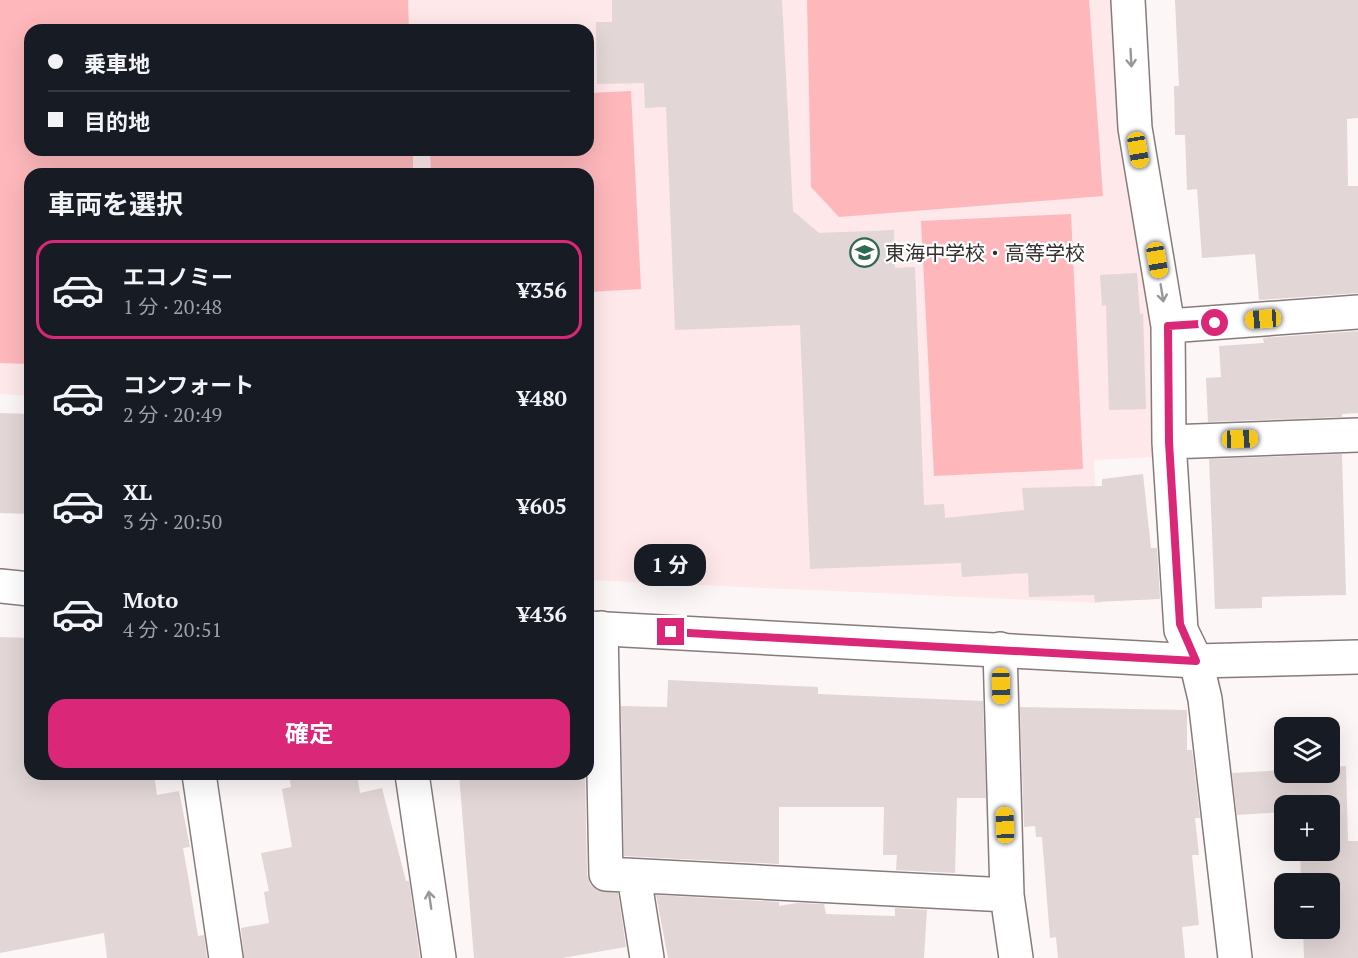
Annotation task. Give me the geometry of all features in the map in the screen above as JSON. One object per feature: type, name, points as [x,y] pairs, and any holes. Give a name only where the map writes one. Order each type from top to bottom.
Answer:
[{"type":"street","points":[[1128,0],[1135,128],[1168,326],[1169,442],[1181,630],[1196,661],[1205,699],[1234,958]]},
{"type":"street","points":[[1168,326],[1358,312]]},
{"type":"street","points":[[1169,442],[1358,435]]},
{"type":"street","points":[[0,586],[24,588]]},
{"type":"street","points":[[1007,895],[606,874],[594,628],[1196,661],[1358,657]]},
{"type":"street","points":[[1000,649],[1007,895],[1016,958]]},
{"type":"street","points":[[200,780],[226,958]]},
{"type":"street","points":[[413,780],[439,958]]},
{"type":"street","points":[[634,876],[647,958]]},
{"type":"shaded area","name":"東海中学校・高等学校","points":[[0,0],[1115,0],[1152,332],[1157,457],[1094,460],[1101,603],[594,580],[594,168],[24,168],[24,396],[0,394]]},
{"type":"shaded area","points":[[0,0],[408,0],[409,24],[24,24],[24,156],[413,156],[413,168],[24,168],[24,364],[0,363]]},
{"type":"shaded area","points":[[807,0],[1089,0],[1103,196],[839,217],[811,187]]},
{"type":"shaded area","points":[[631,91],[641,289],[594,292],[594,168],[431,168],[430,156],[594,156],[594,93]]},
{"type":"shaded area","points":[[1071,214],[1083,469],[934,476],[921,221]]},
{"type":"building","points":[[612,0],[782,0],[793,211],[819,233],[894,230],[895,268],[915,267],[924,505],[944,504],[945,518],[1024,510],[1022,488],[1102,486],[1102,479],[1143,474],[1151,548],[1157,548],[1160,599],[1095,602],[1094,595],[1029,597],[1028,573],[962,577],[961,563],[810,569],[800,325],[675,330],[666,107],[645,108],[644,83],[597,84],[596,22],[612,22]]},
{"type":"building","points":[[1175,0],[1358,0],[1358,118],[1347,119],[1348,186],[1358,186],[1358,293],[1259,300],[1255,254],[1202,258],[1197,189],[1187,190],[1185,135],[1175,135],[1174,86],[1179,86]]},
{"type":"building","points":[[1137,273],[1140,314],[1143,313],[1146,409],[1109,410],[1106,305],[1102,306],[1100,275]]},
{"type":"building","points":[[1358,331],[1358,413],[1342,414],[1342,417],[1208,422],[1206,378],[1221,377],[1219,346],[1264,343],[1263,338]]},
{"type":"building","points":[[0,413],[24,414],[24,514],[0,513]]},
{"type":"building","points":[[1342,454],[1346,595],[1262,597],[1262,608],[1215,609],[1209,459]]},
{"type":"building","points":[[0,637],[24,638],[24,780],[155,780],[157,795],[179,791],[190,847],[183,848],[198,936],[204,935],[207,958],[107,958],[104,933],[0,953]]},
{"type":"building","points":[[668,680],[818,687],[818,694],[983,701],[986,798],[957,798],[955,873],[896,870],[897,855],[883,855],[884,807],[779,807],[779,864],[624,856],[621,706],[667,707]]},
{"type":"building","points":[[1020,707],[1187,710],[1187,750],[1192,750],[1200,818],[1195,818],[1199,855],[1192,855],[1199,925],[1182,927],[1185,958],[1058,958],[1056,937],[1050,938],[1042,837],[1036,837],[1035,826],[1024,827]]},
{"type":"building","points":[[1340,766],[1346,766],[1348,841],[1358,841],[1358,958],[1304,958],[1303,939],[1340,939],[1340,873],[1301,873],[1300,861],[1340,861],[1340,795],[1274,795],[1274,813],[1237,815],[1232,773],[1274,771],[1274,783],[1340,783]]},
{"type":"building","points":[[290,780],[358,780],[360,793],[382,788],[406,881],[409,881],[420,958],[244,958],[241,928],[269,923],[264,892],[269,891],[261,853],[292,847],[282,789],[291,787]]},
{"type":"building","points":[[459,780],[585,780],[587,875],[590,884],[597,890],[618,893],[626,947],[562,958],[474,958]]},
{"type":"building","points":[[656,895],[779,902],[779,906],[797,903],[824,904],[826,914],[895,916],[895,908],[927,910],[924,958],[668,958]]},
{"type":"place","name":"東海中学校・高等学校","points":[[864,253]]},
{"type":"route","points":[[671,632],[1196,661],[1180,624],[1169,442],[1168,326],[1215,323]]}]
